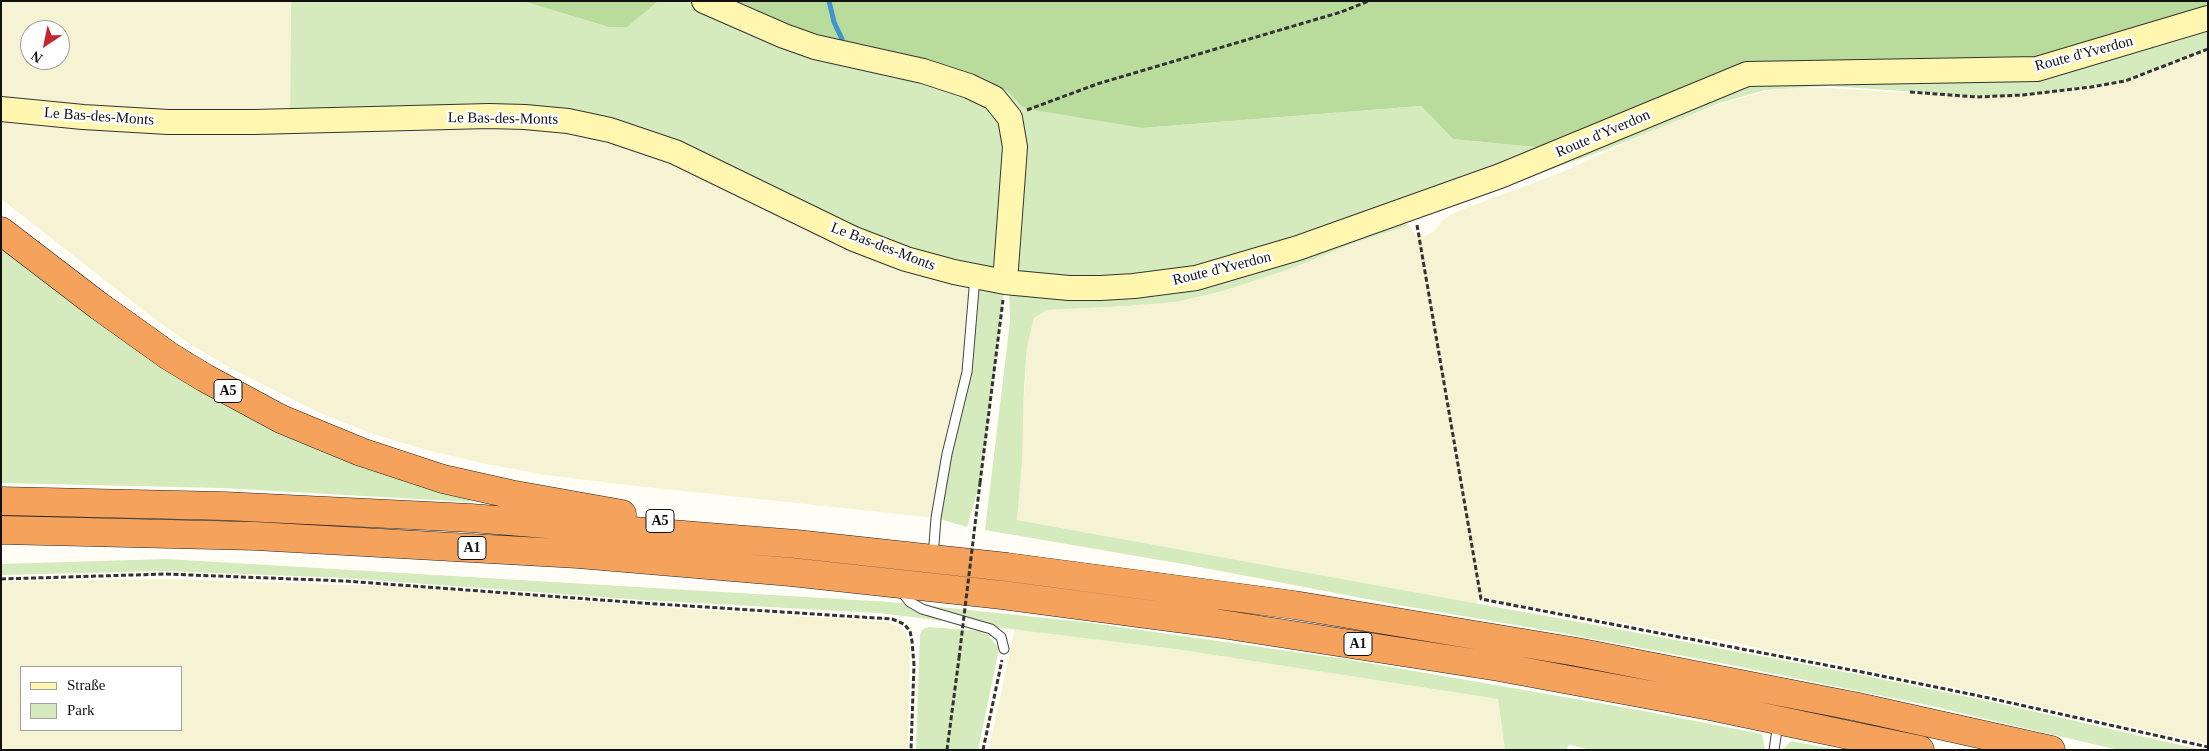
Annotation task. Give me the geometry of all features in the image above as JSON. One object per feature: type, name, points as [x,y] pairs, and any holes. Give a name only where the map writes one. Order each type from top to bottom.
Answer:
[{"type":"highway","name":"A5","points":[[1,231],[99,306],[169,356],[243,399],[320,436],[400,466],[476,486],[765,541]]},
{"type":"highway","name":"A1","points":[[1,501],[214,506],[358,512],[550,524],[765,541],[933,558],[1188,590],[1515,641],[1778,690],[2050,750]]},
{"type":"highway","name":"A1","points":[[1,530],[255,536],[425,544],[719,566],[894,583],[1124,610],[1299,635],[1561,678],[1779,720],[1920,750]]},
{"type":"street","points":[[704,1],[784,36],[815,47],[923,71],[969,86],[994,98],[1010,118],[1015,147],[1005,282]]},
{"type":"street","name":"Route d'Yverdon","points":[[1005,282],[1069,288],[1101,288],[1196,278],[1419,217],[1565,150],[1747,74],[2037,69],[2208,18]]},
{"type":"street","name":"Le Bas-des-Monts","points":[[1,109],[76,117],[168,122],[263,122],[489,116],[568,121],[610,130],[661,146],[715,170],[854,239],[906,258],[1005,282]]},
{"type":"lane","points":[[933,558],[946,461],[967,372],[975,276]]},
{"type":"lane","points":[[894,583],[910,602],[922,609],[991,629],[1001,636],[1004,649]]},
{"type":"lane","points":[[1774,750],[1779,720]]},
{"type":"path","points":[[1010,118],[1097,84],[1341,12],[1369,1]]},
{"type":"path","points":[[1905,92],[1995,96],[2022,95],[2091,87],[2125,81],[2208,48]]},
{"type":"path","points":[[1419,217],[1481,599],[1889,677],[2208,747]]},
{"type":"path","points":[[947,750],[1005,282]]},
{"type":"path","points":[[1,579],[165,574],[354,582],[642,603],[892,618],[904,624],[910,631],[912,641],[914,665],[911,750]]},
{"type":"path","points":[[983,750],[1004,649]]},
{"type":"shaded area","points":[[1,1],[291,1],[290,121],[554,119],[975,276],[967,372],[936,518],[546,475],[486,464],[427,450],[373,434],[320,413],[236,371],[193,346],[152,317],[1,199]]},
{"type":"shaded area","points":[[2208,49],[2208,744],[1990,695],[1735,643],[1477,597],[1478,604],[1017,520],[1027,347],[1034,318],[1047,310],[1176,302],[1223,291],[1293,268],[1398,227],[1410,225],[1416,237],[1425,236],[1433,232],[1444,219],[1456,212],[1560,173],[1662,126],[1720,104],[1766,91],[1794,88],[1829,88],[1977,97],[2023,96],[2125,82]]},
{"type":"shaded area","points":[[165,579],[405,587],[642,606],[886,622],[902,628],[907,635],[910,645],[908,750],[1,750],[1,582]]},
{"type":"shaded area","points":[[1015,628],[1175,649],[1498,699],[1505,750],[989,750]]},
{"type":"green space","points":[[291,1],[522,1],[609,27],[658,1],[734,1],[984,78],[1010,93],[1020,105],[1142,128],[1421,106],[1453,139],[1565,150],[1231,269],[1005,282],[980,483],[967,527],[936,518],[965,387],[975,276],[610,130],[290,121]]},
{"type":"green space","points":[[522,1],[658,1],[627,27],[609,27]]},
{"type":"green space","points":[[734,1],[2208,1],[2208,14],[2036,66],[1746,71],[1565,150],[1453,139],[1421,106],[1142,128],[1028,109],[1020,105],[1010,93],[984,78],[922,58],[828,37],[787,25]]},
{"type":"green space","points":[[2208,21],[2208,48],[2125,80],[2091,86],[2023,95],[1977,96],[1829,86],[1765,90],[1720,103],[1608,149],[1448,207],[1748,76]]},
{"type":"green space","points":[[1395,223],[1410,225],[1356,242],[1293,268],[1223,291],[1176,302],[1047,310],[1034,318],[1027,347],[1022,461],[1017,520],[1861,675],[1988,701],[2202,750],[2118,750],[1927,705],[1731,665],[1189,565],[985,530],[1010,321],[1009,290],[1073,293]]},
{"type":"green space","points":[[1,243],[106,322],[471,495],[470,502],[222,488],[1,483]]},
{"type":"green space","points":[[166,559],[891,602],[1084,622],[1345,659],[1628,708],[1762,734],[1765,750],[1592,750],[1569,745],[1566,750],[1505,750],[1498,699],[1175,649],[879,613],[642,600],[345,578],[165,571],[1,575],[1,564]]},
{"type":"green space","points":[[929,627],[981,631],[988,635],[998,647],[978,750],[916,750],[920,634],[923,629]]},
{"type":"green space","points":[[1791,741],[1839,750],[1782,750]]},
{"type":"waterway","points":[[829,1],[834,22],[842,39]]}]
